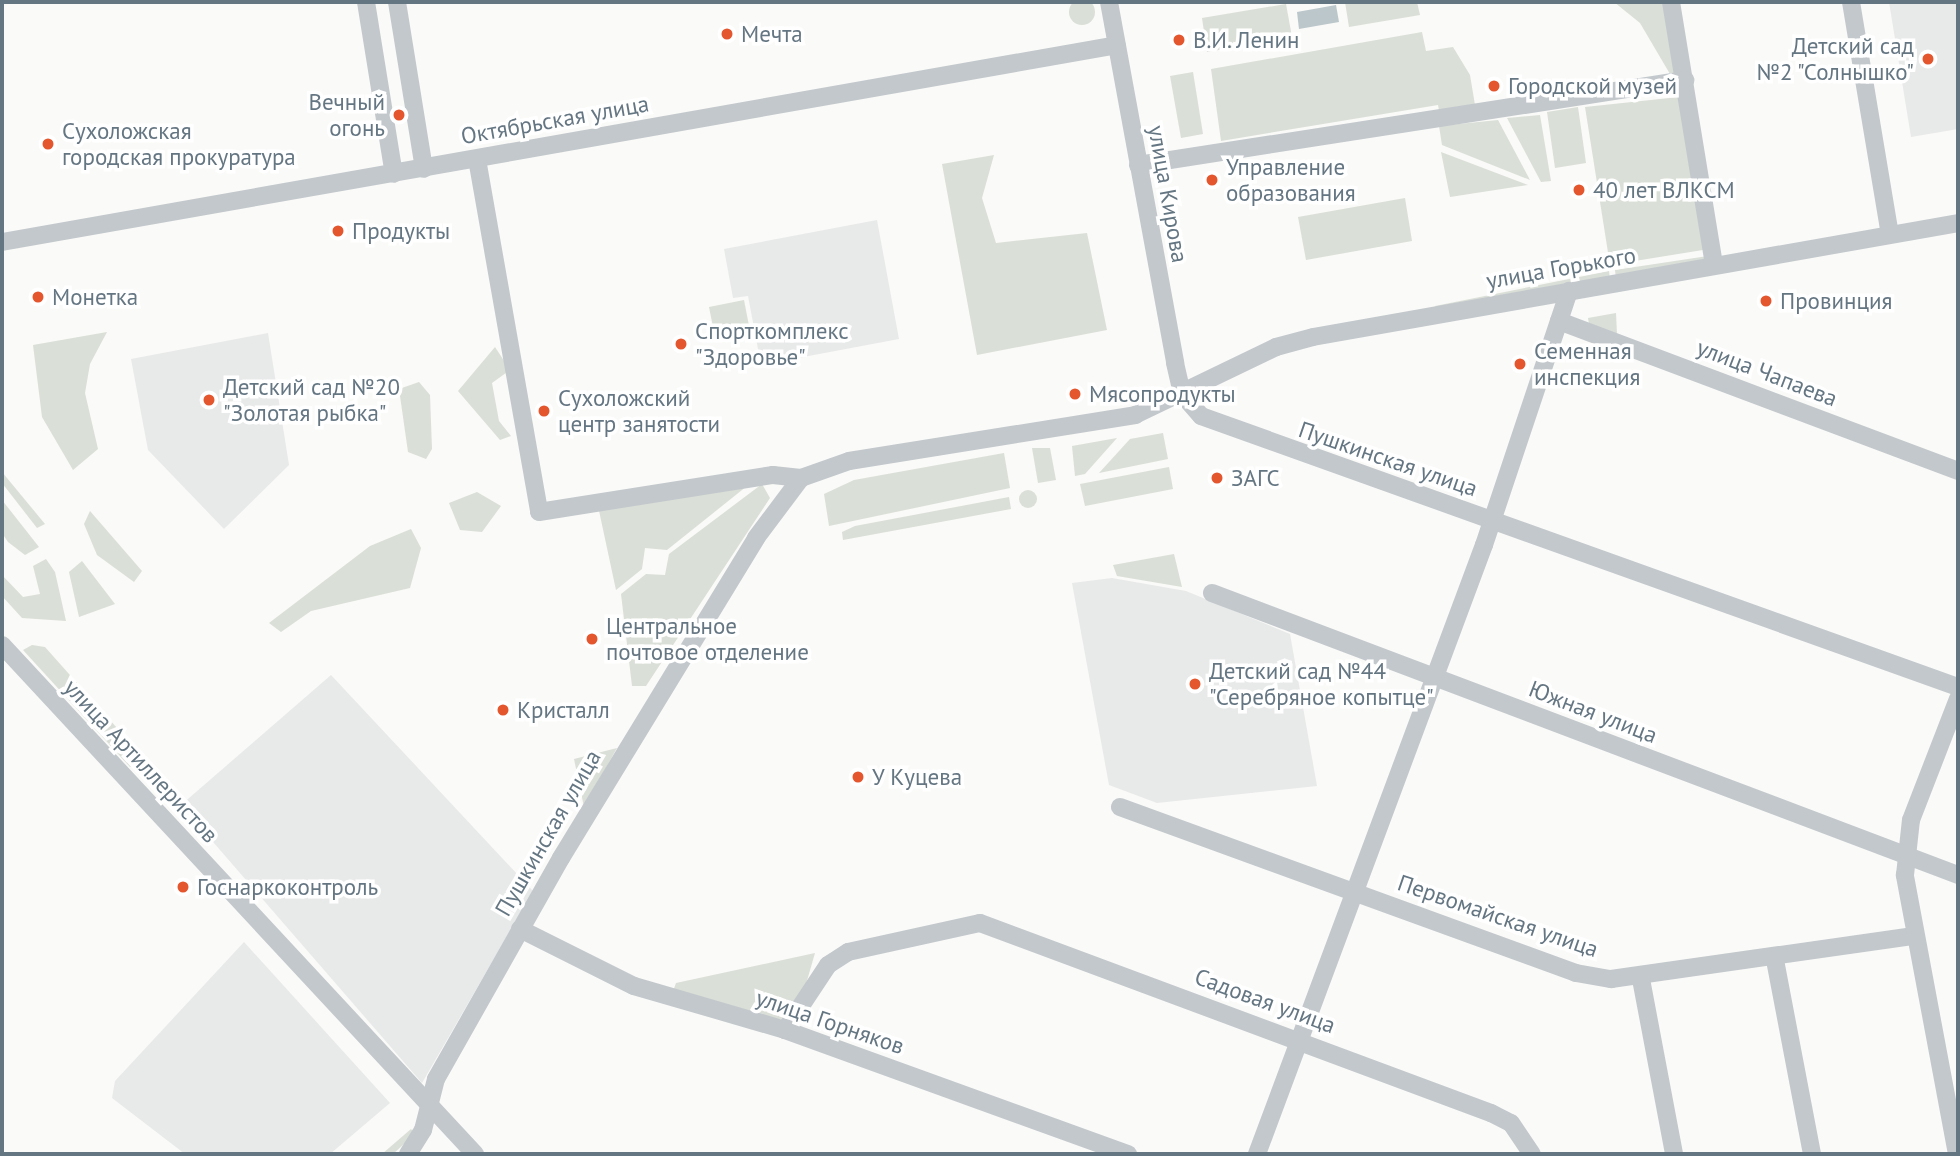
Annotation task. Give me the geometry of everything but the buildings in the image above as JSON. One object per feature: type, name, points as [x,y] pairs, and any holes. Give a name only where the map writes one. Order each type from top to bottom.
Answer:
[{"type":"street","points":[[366,2],[394,174]]},
{"type":"street","points":[[397,2],[424,169]]},
{"type":"street","name":"улица Кирова","points":[[1109,2],[1182,394]]},
{"type":"street","points":[[1671,2],[1714,266]]},
{"type":"street","points":[[1850,2],[1891,234]]},
{"type":"street","name":"Октябрьская улица","points":[[2,242],[1117,45]]},
{"type":"street","points":[[1138,165],[1685,80]]},
{"type":"street","points":[[477,159],[539,512],[773,475],[802,478],[849,461],[1135,415],[1182,394]]},
{"type":"street","name":"улица Горького","points":[[1182,394],[1276,347],[1312,337],[1958,223]]},
{"type":"street","points":[[1257,1154],[1302,1040],[1492,521],[1569,291]]},
{"type":"street","name":"улица Чапаева","points":[[1559,321],[1958,471]]},
{"type":"street","name":"Пушкинская улица","points":[[1182,394],[1201,416],[1234,432],[1958,687]]},
{"type":"street","name":"Пушкинская улица","points":[[408,1154],[423,1130],[426,1107],[520,929],[756,538],[802,478]]},
{"type":"street","name":"Южная улица","points":[[1212,593],[1958,875]]},
{"type":"street","name":"улица Артиллеристов","points":[[2,645],[426,1107],[475,1154]]},
{"type":"street","points":[[1957,1154],[1914,936],[1905,855],[1911,820],[1958,699]]},
{"type":"street","name":"Первомайская улица","points":[[1120,807],[1576,973],[1641,979],[1914,936]]},
{"type":"street","name":"Садовая улица","points":[[785,1030],[828,965],[848,952],[980,923],[1302,1040],[1490,1114],[1528,1146]]},
{"type":"street","name":"улица Горняков","points":[[520,929],[634,986],[785,1030],[1128,1154]]},
{"type":"street","points":[[1775,960],[1812,1154]]},
{"type":"street","points":[[1641,979],[1674,1154]]},
{"type":"shaded area","points":[[1082,-1],[1091,3],[1095,12],[1091,21],[1082,25],[1073,21],[1069,12],[1073,3]]},
{"type":"shaded area","points":[[1345,2],[1417,2],[1420,15],[1349,27]]},
{"type":"shaded area","points":[[1614,2],[1666,2],[1679,73],[1670,74],[1640,23]]},
{"type":"shaded area","name":"Детский сад №2 \"Солнышко\"","points":[[1889,2],[1958,2],[1958,129],[1911,137]]},
{"type":"shaded area","points":[[1286,4],[1292,37],[1207,52],[1202,18]]},
{"type":"shaded area","points":[[1336,5],[1339,22],[1299,29],[1297,12]]},
{"type":"shaded area","points":[[1422,32],[1426,51],[1453,47],[1470,75],[1476,111],[1440,116],[1438,105],[1221,141],[1211,69]]},
{"type":"shaded area","points":[[1193,72],[1203,134],[1181,138],[1170,76]]},
{"type":"shaded area","points":[[1679,97],[1709,249],[1610,265],[1585,107]]},
{"type":"shaded area","points":[[1578,107],[1586,163],[1555,168],[1547,112]]},
{"type":"shaded area","points":[[1540,115],[1551,181],[1541,182],[1507,118]]},
{"type":"shaded area","points":[[1498,120],[1530,180],[1442,145],[1439,126]]},
{"type":"shaded area","points":[[1441,152],[1528,185],[1450,197]]},
{"type":"shaded area","points":[[994,155],[982,198],[996,243],[1087,233],[1107,330],[977,355],[942,164]]},
{"type":"shaded area","points":[[1405,198],[1412,241],[1306,260],[1298,217]]},
{"type":"shaded area","points":[[877,220],[899,339],[761,365],[748,296],[733,298],[724,249]]},
{"type":"shaded area","points":[[1708,256],[1709,262],[1616,279],[1615,270]]},
{"type":"shaded area","points":[[1609,271],[1610,280],[1438,311],[1435,306]]},
{"type":"shaded area","points":[[744,300],[750,331],[715,337],[709,307]]},
{"type":"shaded area","points":[[1616,313],[1617,334],[1589,324],[1588,318]]},
{"type":"shaded area","points":[[107,332],[90,364],[85,393],[98,449],[73,470],[42,417],[33,345]]},
{"type":"shaded area","name":"Детский сад №20 \"Золотая рыбка\"","points":[[268,333],[289,465],[224,529],[148,450],[131,359]]},
{"type":"shaded area","points":[[495,347],[510,370],[492,383],[499,421],[511,436],[500,440],[458,391]]},
{"type":"shaded area","points":[[419,382],[430,395],[432,449],[426,459],[408,452],[399,389]]},
{"type":"shaded area","points":[[1163,433],[1168,459],[1099,473],[1130,439]]},
{"type":"shaded area","points":[[1117,438],[1085,474],[1075,476],[1072,446]]},
{"type":"shaded area","points":[[1032,448],[1050,448],[1056,480],[1038,483]]},
{"type":"shaded area","points":[[1004,453],[1010,488],[829,526],[824,494],[854,480]]},
{"type":"shaded area","points":[[1169,467],[1173,489],[1085,506],[1080,484]]},
{"type":"shaded area","points":[[2,472],[45,524],[37,528],[2,483]]},
{"type":"shaded area","points":[[752,482],[667,550],[645,548],[642,569],[616,590],[598,506]]},
{"type":"shaded area","points":[[762,484],[770,498],[646,686],[632,686],[621,594],[646,574],[665,575],[669,554]]},
{"type":"shaded area","points":[[1028,490],[1034,493],[1037,499],[1034,505],[1028,508],[1022,505],[1019,499],[1022,493]]},
{"type":"shaded area","points":[[477,492],[501,506],[482,532],[460,530],[449,503]]},
{"type":"shaded area","points":[[1009,497],[1011,509],[843,540],[842,532],[855,526]]},
{"type":"shaded area","points":[[2,500],[39,547],[25,555],[8,542],[2,533]]},
{"type":"shaded area","points":[[90,511],[142,571],[134,582],[97,555],[84,524]]},
{"type":"shaded area","points":[[411,529],[421,548],[410,588],[311,611],[281,632],[269,623],[370,546]]},
{"type":"shaded area","points":[[1174,554],[1182,587],[1117,576],[1113,565]]},
{"type":"shaded area","points":[[46,559],[55,572],[66,621],[22,618],[2,596],[2,575],[23,597],[40,594],[33,566]]},
{"type":"shaded area","points":[[82,561],[115,604],[79,617],[69,572]]},
{"type":"shaded area","name":"Детский сад №44 \"Серебряное копытце\"","points":[[1112,578],[1186,591],[1290,634],[1317,786],[1157,803],[1109,785],[1072,583]]},
{"type":"shaded area","points":[[32,645],[45,647],[141,755],[130,767],[23,650]]},
{"type":"shaded area","points":[[331,675],[533,891],[422,1083],[181,805]]},
{"type":"shaded area","points":[[617,748],[584,807],[574,759]]},
{"type":"shaded area","points":[[244,942],[390,1103],[330,1154],[185,1154],[112,1098],[115,1081]]},
{"type":"shaded area","points":[[815,953],[804,991],[784,1018],[770,1022],[672,994],[676,983]]},
{"type":"shaded area","points":[[411,1129],[415,1134],[393,1154],[382,1154]]},
{"type":"place","name":"Мечта","points":[[727,34]]},
{"type":"place","name":"В.И. Ленин","points":[[1179,40]]},
{"type":"place","name":"Детский сад №2 \"Солнышко\"","points":[[1928,59]]},
{"type":"place","name":"Городской музей","points":[[1494,86]]},
{"type":"place","name":"Вечный огонь","points":[[399,115]]},
{"type":"place","name":"Сухоложская городская прокуратура","points":[[48,144]]},
{"type":"place","name":"Управление образования","points":[[1212,180]]},
{"type":"place","name":"40 лет ВЛКСМ","points":[[1579,190]]},
{"type":"place","name":"Продукты","points":[[338,231]]},
{"type":"place","name":"Монетка","points":[[38,297]]},
{"type":"place","name":"Провинция","points":[[1766,301]]},
{"type":"place","name":"Спорткомплекс \"Здоровье\"","points":[[681,344]]},
{"type":"place","name":"Семенная инспекция","points":[[1520,364]]},
{"type":"place","name":"Мясопродукты","points":[[1075,394]]},
{"type":"place","name":"Детский сад №20 \"Золотая рыбка\"","points":[[209,400]]},
{"type":"place","name":"Сухоложский центр занятости","points":[[544,411]]},
{"type":"place","name":"ЗАГС","points":[[1217,478]]},
{"type":"place","name":"Центральное почтовое отделение","points":[[592,639]]},
{"type":"place","name":"Детский сад №44 \"Серебряное копытце\"","points":[[1195,684]]},
{"type":"place","name":"Кристалл","points":[[503,710]]},
{"type":"place","name":"У Куцева","points":[[858,777]]},
{"type":"place","name":"Госнаркоконтроль","points":[[183,887]]}]
